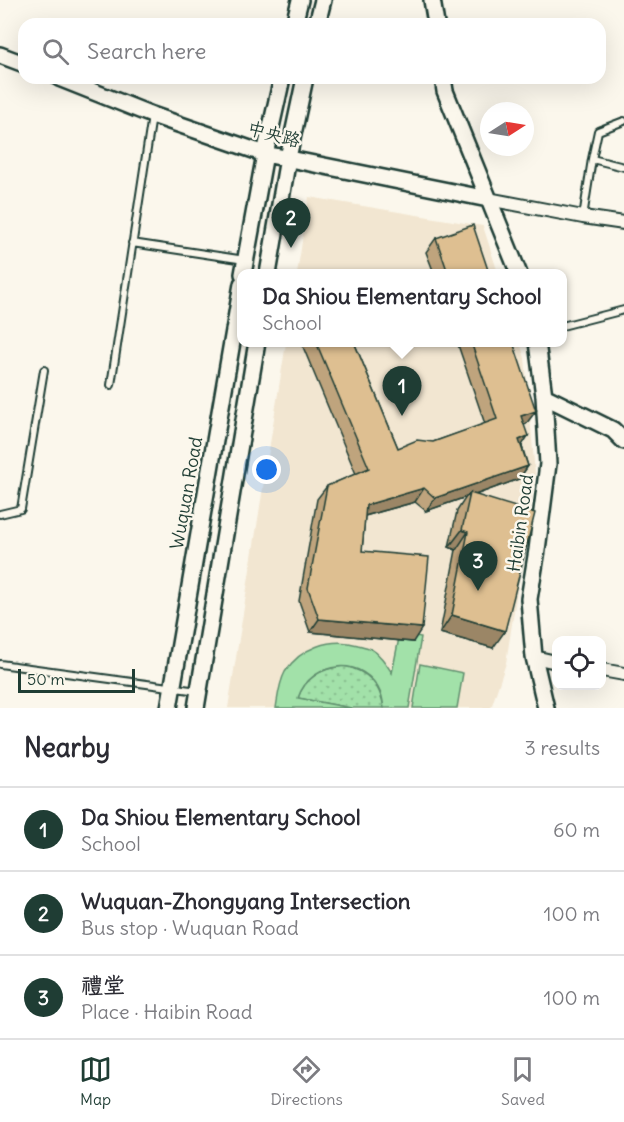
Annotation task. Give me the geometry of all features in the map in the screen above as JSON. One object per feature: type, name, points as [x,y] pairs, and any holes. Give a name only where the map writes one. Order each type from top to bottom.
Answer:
[{"type":"street","points":[[296,18],[300,0]]},
{"type":"street","points":[[318,18],[323,0]]},
{"type":"street","points":[[432,0],[435,18]]},
{"type":"street","points":[[0,55],[18,62]]},
{"type":"street","name":"中央路","points":[[74,84],[152,115],[265,154],[488,199]]},
{"type":"street","points":[[244,267],[281,84]]},
{"type":"street","points":[[269,269],[304,84]]},
{"type":"street","points":[[444,84],[517,269]]},
{"type":"street","points":[[488,199],[624,223]]},
{"type":"street","name":"Wuquan Road","points":[[170,708],[237,313]]},
{"type":"street","points":[[196,708],[256,347]]},
{"type":"street","name":"Haibin Road","points":[[538,347],[544,396],[548,464],[529,599],[534,657],[546,708]]},
{"type":"street","points":[[544,396],[614,430],[624,441]]},
{"type":"street","points":[[199,531],[225,536]]},
{"type":"street","points":[[534,657],[552,661]]},
{"type":"street","points":[[606,671],[624,674]]},
{"type":"lane","points":[[111,385],[152,115]]},
{"type":"lane","points":[[583,217],[598,131],[624,121]]},
{"type":"lane","points":[[592,159],[624,167]]},
{"type":"lane","points":[[132,243],[244,267]]},
{"type":"lane","points":[[567,325],[624,310]]},
{"type":"lane","points":[[0,514],[21,509],[44,370]]},
{"type":"lane","points":[[0,664],[199,692]]},
{"type":"shaded area","points":[[309,197],[483,226],[497,269],[298,269]]},
{"type":"shaded area","points":[[285,347],[521,347],[525,358],[535,474],[506,663],[491,708],[228,708]]},
{"type":"green space","points":[[400,633],[421,637],[409,708],[384,708],[382,696],[373,681],[363,672],[338,667],[326,669],[314,676],[305,685],[298,698],[351,708],[276,708],[285,672],[307,651],[317,646],[337,642],[363,646],[377,654],[392,673]]},
{"type":"green space","points":[[420,664],[463,673],[457,708],[413,708]]},
{"type":"green space","points":[[344,666],[360,671],[372,680],[384,708],[351,708],[298,698],[310,679],[322,671]]},
{"type":"building","points":[[473,225],[488,269],[447,269],[436,238]]},
{"type":"building","points":[[318,347],[356,347],[398,448],[417,440],[433,442],[497,419],[473,347],[515,347],[536,411],[521,416],[528,436],[519,440],[528,466],[435,498],[424,488],[366,505],[362,551],[429,557],[422,628],[319,619],[308,588],[327,486],[369,468]]},
{"type":"building","points":[[470,493],[535,513],[505,631],[452,615],[468,532],[462,530]]},
{"type":"place","name":"Wuquan-Zhongyang Intersection","points":[[291,248]]},
{"type":"place","name":"Da Shiou Elementary School","points":[[402,416]]},
{"type":"place","name":"禮堂","points":[[478,591]]}]
